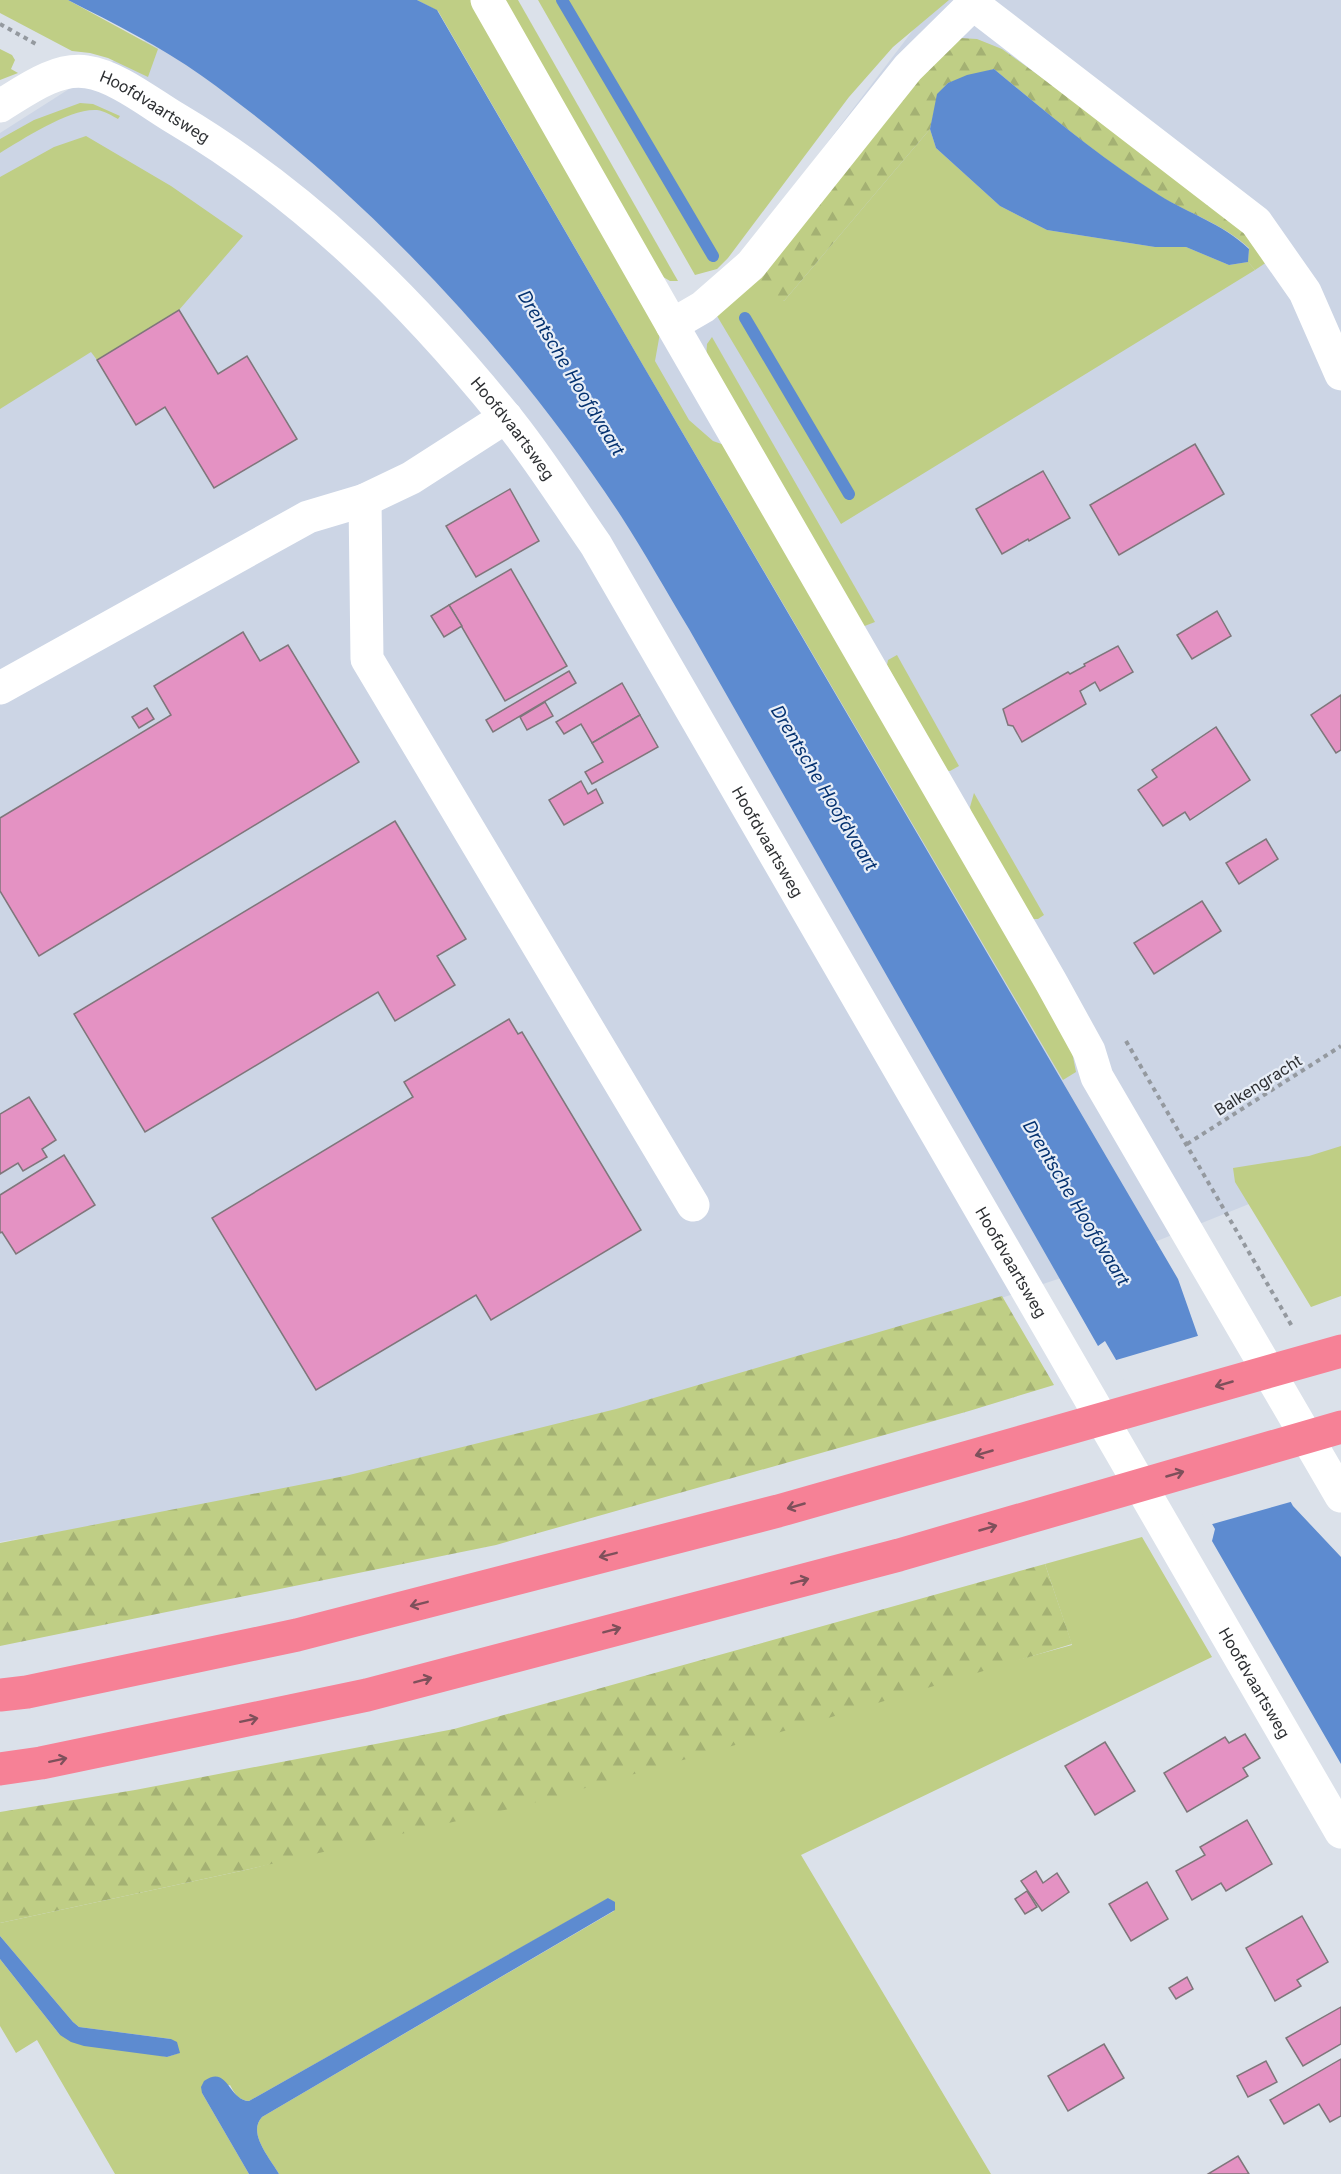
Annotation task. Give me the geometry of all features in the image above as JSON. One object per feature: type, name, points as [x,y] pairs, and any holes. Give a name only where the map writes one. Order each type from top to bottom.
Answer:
[{"type":"highway","points":[[0,1695],[27,1692],[297,1635],[778,1511],[1341,1351]]},
{"type":"highway","points":[[0,1769],[41,1763],[367,1695],[899,1555],[1341,1426]]},
{"type":"street","points":[[488,0],[672,325],[1051,982],[1089,1051],[1097,1077],[1341,1496]]},
{"type":"street","points":[[672,325],[703,307],[751,266],[908,68],[975,2],[1256,222],[1305,292],[1341,374]]},
{"type":"street","name":"Hoofdvaartsweg","points":[[0,106],[45,80],[68,72],[86,71],[106,77],[198,131],[248,166],[328,228],[380,276],[433,331],[506,417],[596,545],[1341,1832]]},
{"type":"street","points":[[0,688],[308,517],[365,500],[411,478],[506,417]]},
{"type":"street","points":[[365,500],[368,659],[693,1205]]},
{"type":"path","name":"Balkengracht","points":[[1187,1144],[1341,1046]]},
{"type":"shaded area","points":[[936,0],[1341,0],[1341,1167],[1085,1270],[558,1446],[0,1542],[0,133],[168,26],[474,308],[702,307]]},
{"type":"green space","points":[[0,0],[68,0],[158,49],[148,77],[108,58],[72,51],[0,13]]},
{"type":"green space","points":[[417,0],[471,0],[660,333],[655,361],[689,420],[713,441],[733,448],[1070,1042],[1076,1072],[1063,1080],[644,367],[438,11]]},
{"type":"green space","points":[[500,0],[518,0],[678,281],[670,281],[658,274]]},
{"type":"green space","points":[[538,0],[949,0],[893,47],[849,97],[728,258],[717,269],[695,275]]},
{"type":"green space","points":[[960,38],[977,39],[1002,49],[1224,209],[1270,260],[1255,270],[1248,262],[1249,248],[1239,239],[1217,225],[1170,202],[1137,181],[1074,135],[994,69],[948,83],[938,94],[930,129],[784,301],[763,289],[756,277],[943,49]]},
{"type":"green space","points":[[0,49],[12,55],[15,60],[11,69],[18,73],[0,80]]},
{"type":"green space","points":[[80,103],[93,104],[120,116],[118,119],[97,110],[74,114],[47,125],[0,153],[0,139],[34,120]]},
{"type":"green space","points":[[930,129],[936,148],[1000,206],[1047,230],[1155,247],[1186,247],[1229,265],[1248,262],[1255,270],[841,524],[717,316],[756,277],[784,301]]},
{"type":"green space","points":[[86,136],[171,186],[243,236],[179,310],[97,360],[91,352],[0,409],[0,177],[54,147]]},
{"type":"green space","points":[[712,337],[875,622],[862,627],[706,358],[707,344]]},
{"type":"green space","points":[[897,655],[959,766],[950,771],[944,770],[887,665],[888,660]]},
{"type":"green space","points":[[974,793],[1044,915],[1038,919],[1031,919],[971,813],[970,807]]},
{"type":"green space","points":[[1341,1146],[1341,1296],[1311,1307],[1235,1182],[1233,1168],[1309,1156]]},
{"type":"green space","points":[[1002,1296],[1054,1385],[496,1545],[0,1646],[0,1543],[345,1476],[616,1409]]},
{"type":"green space","points":[[1142,1537],[1212,1657],[801,1855],[991,2174],[279,2174],[258,2138],[258,2123],[262,2117],[614,1911],[609,1898],[249,2101],[237,2096],[230,2085],[202,2093],[249,2174],[115,2174],[37,2040],[16,2053],[0,2026],[0,1959],[60,2035],[167,2057],[179,2053],[171,2039],[79,2027],[0,1936],[0,1923],[250,1869],[1072,1645],[1045,1564]]},
{"type":"green space","points":[[1045,1564],[1072,1644],[805,1725],[526,1805],[250,1869],[0,1923],[0,1812],[135,1790],[454,1729]]},
{"type":"water","name":"Drentsche Hoofdvaart","points":[[68,0],[417,0],[437,10],[1178,1279],[1198,1336],[1293,1506],[1341,1557],[1341,1764],[1212,1541],[1215,1529],[1105,1341],[1098,1346],[689,629],[630,530],[578,454],[483,334],[377,222],[320,170],[262,121],[186,65],[136,35]]},
{"type":"water","points":[[994,69],[1075,135],[1137,181],[1170,202],[1217,225],[1239,240],[1249,249],[1248,262],[1229,265],[1186,247],[1155,247],[1047,230],[1000,206],[936,148],[930,129],[937,94],[948,83],[967,75]]},
{"type":"water","points":[[608,1898],[615,1902],[615,1910],[262,2117],[258,2123],[258,2138],[279,2174],[249,2174],[202,2093],[201,2087],[204,2081],[218,2077],[236,2095],[249,2101]]},
{"type":"water","points":[[0,1936],[79,2027],[171,2039],[177,2042],[180,2053],[167,2057],[84,2046],[60,2035],[0,1959]]},
{"type":"pier","points":[[1201,1335],[1294,1501],[1209,1525],[1113,1361]]},
{"type":"building","points":[[179,310],[218,374],[247,356],[297,439],[214,488],[165,407],[136,425],[97,360]]},
{"type":"building","points":[[1195,444],[1224,494],[1119,555],[1090,505]]},
{"type":"building","points":[[1043,471],[1070,518],[1002,554],[976,509]]},
{"type":"building","points":[[510,489],[539,541],[476,577],[446,526]]},
{"type":"building","points":[[511,569],[567,666],[505,701],[449,605]]},
{"type":"building","points":[[449,605],[462,626],[444,637],[431,616]]},
{"type":"building","points":[[1217,611],[1231,636],[1192,659],[1177,635]]},
{"type":"building","points":[[243,632],[260,661],[288,645],[359,762],[39,956],[0,891],[0,818],[171,715],[154,686]]},
{"type":"building","points":[[1118,646],[1133,672],[1100,691],[1095,682],[1080,691],[1086,704],[1022,742],[1013,726],[1008,725],[1003,709]]},
{"type":"building","points":[[569,671],[576,683],[493,732],[486,720]]},
{"type":"building","points":[[622,683],[640,715],[592,743],[581,724],[564,734],[556,722]]},
{"type":"building","points":[[1341,695],[1341,750],[1336,753],[1311,715]]},
{"type":"building","points":[[545,702],[553,716],[527,730],[520,717]]},
{"type":"building","points":[[147,708],[154,719],[139,728],[132,717]]},
{"type":"building","points":[[640,715],[658,747],[592,784],[585,772],[603,762],[592,743]]},
{"type":"building","points":[[1216,727],[1250,780],[1190,820],[1185,812],[1163,826],[1138,790],[1157,777],[1152,770]]},
{"type":"building","points":[[581,781],[588,794],[596,789],[603,803],[564,825],[549,800]]},
{"type":"building","points":[[395,821],[466,939],[437,956],[455,985],[395,1021],[378,992],[145,1132],[74,1014]]},
{"type":"building","points":[[1266,839],[1278,859],[1239,884],[1226,863]]},
{"type":"building","points":[[1202,901],[1221,931],[1154,974],[1134,943]]},
{"type":"building","points":[[509,1019],[518,1034],[522,1032],[641,1230],[491,1320],[476,1295],[316,1390],[212,1218],[413,1097],[404,1082]]},
{"type":"building","points":[[29,1097],[56,1140],[42,1149],[47,1157],[23,1171],[18,1163],[0,1174],[0,1114]]},
{"type":"building","points":[[64,1155],[95,1205],[16,1254],[2,1232],[0,1233],[0,1195]]},
{"type":"building","points":[[1245,1734],[1260,1758],[1243,1768],[1248,1776],[1187,1812],[1164,1773],[1225,1737],[1229,1743]]},
{"type":"building","points":[[1105,1742],[1135,1791],[1095,1815],[1065,1766]]},
{"type":"building","points":[[1247,1820],[1272,1864],[1226,1891],[1221,1883],[1192,1900],[1176,1871],[1205,1855],[1200,1847]]},
{"type":"building","points":[[1036,1871],[1043,1883],[1057,1873],[1069,1892],[1042,1911],[1021,1881]]},
{"type":"building","points":[[1147,1882],[1168,1919],[1131,1941],[1109,1904]]},
{"type":"building","points":[[1027,1891],[1037,1907],[1025,1914],[1015,1899]]},
{"type":"building","points":[[1302,1916],[1328,1962],[1297,1980],[1301,1986],[1275,2001],[1246,1948]]},
{"type":"building","points":[[1187,1977],[1193,1989],[1176,1999],[1169,1988]]},
{"type":"building","points":[[1341,2007],[1341,2044],[1303,2066],[1286,2038]]},
{"type":"building","points":[[1104,2044],[1124,2078],[1068,2111],[1048,2076]]},
{"type":"building","points":[[1341,2059],[1341,2116],[1330,2122],[1319,2104],[1284,2124],[1270,2100]]},
{"type":"building","points":[[1266,2061],[1277,2082],[1248,2097],[1237,2076]]},
{"type":"building","points":[[1238,2156],[1249,2174],[1208,2174]]},
{"type":"waterway","points":[[562,0],[713,256]]},
{"type":"waterway","points":[[745,318],[849,494]]}]
